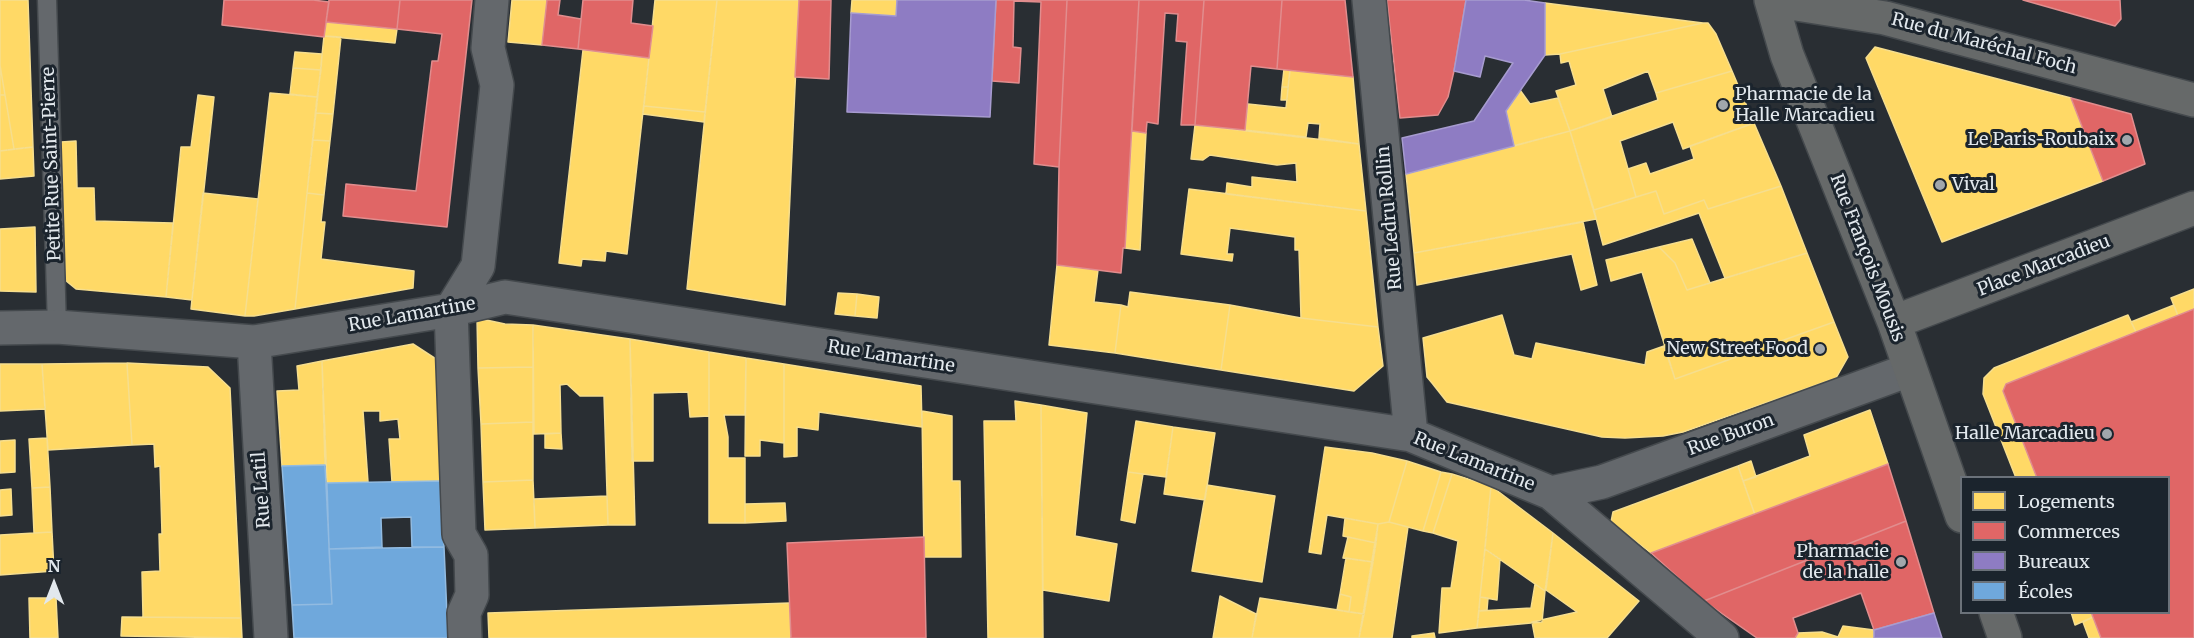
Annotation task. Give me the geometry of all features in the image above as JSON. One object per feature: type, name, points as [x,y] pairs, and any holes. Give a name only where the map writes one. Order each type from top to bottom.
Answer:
[{"type":"street","points":[[465,638],[464,613],[472,596],[471,555],[459,534],[451,310],[478,266],[497,85],[488,48],[492,0]]},
{"type":"street","name":"Rue Ledru Rollin","points":[[1369,0],[1411,435]]},
{"type":"street","name":"Rue du Maréchal Foch","points":[[1771,0],[1885,18],[2194,100]]},
{"type":"street","name":"Rue François Mousis","points":[[1771,0],[1787,55],[1894,322],[1960,510]]},
{"type":"street","name":"Place Marcadieu","points":[[1894,322],[2194,208]]},
{"type":"street","name":"Rue Lamartine","points":[[0,328],[57,327],[254,342],[451,310],[505,297],[1411,435],[1551,493],[1722,638]]},
{"type":"street","name":"Rue Latil","points":[[254,342],[271,638]]},
{"type":"street","name":"Rue Buron","points":[[1551,493],[1602,482],[1909,369]]},
{"type":"street","points":[[1997,614],[2005,638]]},
{"type":"lane","name":"Petite Rue Saint-Pierre","points":[[47,0],[57,327]]},
{"type":"building: Logements","points":[[0,0],[28,0],[33,147],[14,149],[0,65]]},
{"type":"building: Logements","points":[[512,0],[547,0],[542,45],[508,42]]},
{"type":"building: Logements","points":[[655,0],[717,0],[705,112],[644,106]]},
{"type":"building: Logements","points":[[717,0],[799,0],[785,305],[687,289]]},
{"type":"building: Logements","points":[[852,0],[897,0],[896,16],[851,13]]},
{"type":"building: Logements","points":[[1545,3],[1703,23],[1560,54],[1545,55]]},
{"type":"building: Logements","points":[[326,22],[397,29],[395,43],[324,36]]},
{"type":"building: Logements","points":[[1708,23],[1716,34],[1732,71],[1656,93],[1648,71],[1603,89],[1612,117],[1570,131],[1556,91],[1576,85],[1569,61],[1561,63],[1560,54]]},
{"type":"building: Logements","points":[[324,36],[341,37],[333,114],[316,113]]},
{"type":"building: Logements","points":[[1875,47],[2071,98],[2103,181],[1942,242],[1866,58]]},
{"type":"building: Logements","points":[[583,50],[649,58],[627,254],[606,251],[605,261],[582,259],[581,266],[559,263]]},
{"type":"building: Logements","points":[[295,52],[322,54],[321,70],[293,68]]},
{"type":"building: Logements","points":[[0,65],[5,95],[0,95]]},
{"type":"building: Logements","points":[[293,68],[321,70],[317,97],[290,94]]},
{"type":"building: Logements","points":[[1284,69],[1290,70],[1288,87],[1282,87]]},
{"type":"building: Logements","points":[[1290,70],[1353,77],[1359,144],[1319,138],[1320,124],[1308,123],[1306,137],[1245,130],[1248,104],[1286,108]]},
{"type":"building: Logements","points":[[1732,71],[1754,123],[1683,149],[1673,122],[1620,141],[1636,197],[1594,210],[1570,131],[1658,100],[1656,93]]},
{"type":"building: Logements","points":[[1282,87],[1288,87],[1287,100],[1281,100]]},
{"type":"building: Logements","points":[[1520,90],[1530,104],[1558,98],[1570,131],[1514,146],[1506,111]]},
{"type":"building: Logements","points":[[270,93],[317,97],[295,309],[245,316]]},
{"type":"building: Logements","points":[[0,95],[5,95],[14,149],[0,151]]},
{"type":"building: Logements","points":[[198,95],[214,97],[192,300],[166,297],[181,147],[191,147]]},
{"type":"building: Logements","points":[[644,106],[705,112],[704,122],[643,114]]},
{"type":"building: Logements","points":[[316,113],[333,114],[330,141],[313,140]]},
{"type":"building: Logements","points":[[1754,123],[1781,186],[1708,209],[1704,200],[1664,214],[1656,191],[1636,197],[1628,169],[1646,163],[1650,174],[1694,159],[1690,146]]},
{"type":"building: Logements","points":[[1195,125],[1359,144],[1366,211],[1226,194],[1227,183],[1252,187],[1252,177],[1297,182],[1296,163],[1277,165],[1210,155],[1203,160],[1191,159]]},
{"type":"building: Logements","points":[[1132,131],[1146,133],[1140,250],[1125,248]]},
{"type":"building: Logements","points":[[1570,131],[1596,219],[1414,253],[1406,174]]},
{"type":"building: Logements","points":[[313,140],[330,141],[324,195],[307,193]]},
{"type":"building: Logements","points":[[76,141],[77,188],[94,188],[95,221],[173,223],[166,297],[76,289],[65,280],[61,142]]},
{"type":"building: Logements","points":[[33,147],[34,176],[0,179],[0,151]]},
{"type":"building: Logements","points":[[1781,186],[1807,253],[1725,278],[1699,213],[1603,245],[1594,210],[1656,191],[1664,214],[1704,200],[1708,209]]},
{"type":"building: Logements","points":[[1189,189],[1366,211],[1378,327],[1301,318],[1299,250],[1295,250],[1295,237],[1230,228],[1227,254],[1233,254],[1232,261],[1181,254]]},
{"type":"building: Logements","points":[[203,193],[258,199],[245,316],[191,309]]},
{"type":"building: Logements","points":[[307,193],[324,195],[321,222],[325,222],[321,259],[414,271],[413,288],[295,309]]},
{"type":"building: Logements","points":[[1583,222],[1597,285],[1581,290],[1572,254],[1417,285],[1414,253]]},
{"type":"building: Logements","points":[[35,227],[36,292],[0,291],[0,229]]},
{"type":"building: Logements","points":[[1692,239],[1710,283],[1687,290],[1675,263],[1659,247]]},
{"type":"building: Logements","points":[[1659,247],[1675,263],[1687,290],[1807,253],[1834,322],[1675,379],[1642,272],[1611,281],[1606,260]]},
{"type":"building: Logements","points":[[1057,265],[1098,270],[1094,302],[1121,305],[1115,353],[1049,345]]},
{"type":"building: Logements","points":[[2194,289],[2194,309],[2178,316],[2171,298]]},
{"type":"building: Logements","points":[[1130,292],[1230,305],[1221,370],[1115,353],[1121,305],[1128,307]]},
{"type":"building: Logements","points":[[838,293],[857,294],[855,316],[835,314]]},
{"type":"building: Logements","points":[[857,294],[879,297],[877,318],[855,316]]},
{"type":"building: Logements","points":[[1230,305],[1301,318],[1378,327],[1383,366],[1354,391],[1221,370]]},
{"type":"building: Logements","points":[[2174,305],[2178,316],[2136,332],[2131,322]]},
{"type":"building: Logements","points":[[1502,315],[1514,355],[1532,359],[1536,343],[1645,365],[1647,352],[1664,346],[1675,379],[1834,322],[1848,357],[1836,378],[1683,432],[1663,436],[1602,437],[1447,402],[1427,377],[1423,338]]},
{"type":"building: Logements","points":[[2128,315],[2136,332],[2006,384],[2003,391],[2036,476],[2015,476],[1983,394],[1984,378],[1994,368]]},
{"type":"building: Logements","points":[[477,318],[505,324],[533,325],[533,367],[478,368]]},
{"type":"building: Logements","points":[[533,325],[630,339],[635,525],[608,525],[604,396],[580,396],[567,384],[560,385],[561,433],[534,434]]},
{"type":"building: Logements","points":[[630,339],[709,352],[709,416],[690,417],[688,392],[653,393],[653,461],[632,461]]},
{"type":"building: Logements","points":[[413,344],[436,359],[441,481],[392,482],[389,439],[400,439],[398,419],[380,421],[380,411],[363,411],[368,482],[327,483],[322,361]]},
{"type":"building: Logements","points":[[709,352],[746,358],[745,415],[724,415],[728,437],[728,458],[745,458],[745,523],[709,523]]},
{"type":"building: Logements","points":[[746,358],[784,364],[784,443],[760,440],[760,456],[745,456]]},
{"type":"building: Logements","points":[[322,361],[325,465],[282,466],[277,391],[299,390],[297,366]]},
{"type":"building: Logements","points":[[127,363],[208,367],[230,388],[241,618],[143,617],[142,572],[160,571],[159,534],[162,534],[160,466],[155,467],[154,444],[132,445]]},
{"type":"building: Logements","points":[[127,363],[132,445],[48,450],[42,364]]},
{"type":"building: Logements","points":[[0,364],[42,364],[45,409],[0,411]]},
{"type":"building: Logements","points":[[784,364],[921,386],[922,427],[819,412],[818,430],[797,427],[797,456],[784,457]]},
{"type":"building: Logements","points":[[533,367],[533,422],[481,424],[478,368]]},
{"type":"building: Logements","points":[[1015,401],[1041,405],[1043,638],[988,638],[984,421],[1016,421]]},
{"type":"building: Logements","points":[[1041,405],[1087,413],[1075,536],[1117,544],[1109,601],[1043,590]]},
{"type":"building: Logements","points":[[1870,410],[1888,464],[1755,515],[1743,481],[1810,456],[1804,435]]},
{"type":"building: Logements","points":[[922,411],[952,416],[952,481],[960,481],[961,557],[924,557]]},
{"type":"building: Logements","points":[[1136,421],[1173,427],[1166,477],[1128,472]]},
{"type":"building: Logements","points":[[533,422],[533,480],[483,482],[481,424]]},
{"type":"building: Logements","points":[[1173,427],[1215,433],[1205,500],[1164,494]]},
{"type":"building: Logements","points":[[561,433],[562,449],[545,448],[545,434]]},
{"type":"building: Logements","points":[[47,438],[50,487],[32,488],[29,439]]},
{"type":"building: Logements","points":[[15,440],[15,472],[0,473],[0,441]]},
{"type":"building: Logements","points":[[1325,447],[1372,453],[1407,461],[1389,522],[1378,524],[1327,515],[1321,554],[1309,552]]},
{"type":"building: Logements","points":[[1407,461],[1441,472],[1423,531],[1389,522]]},
{"type":"building: Logements","points":[[1751,461],[1756,477],[1743,481],[1738,466]]},
{"type":"building: Logements","points":[[1738,466],[1755,515],[1651,553],[1611,522],[1613,512]]},
{"type":"building: Logements","points":[[1128,472],[1143,474],[1135,523],[1121,520]]},
{"type":"building: Logements","points":[[1441,472],[1452,474],[1433,533],[1423,531]]},
{"type":"building: Logements","points":[[1452,474],[1491,486],[1477,628],[1439,633],[1442,588],[1451,588],[1458,541],[1433,533]]},
{"type":"building: Logements","points":[[533,480],[535,528],[485,530],[483,482]]},
{"type":"building: Logements","points":[[1207,485],[1275,496],[1262,582],[1192,571]]},
{"type":"building: Logements","points":[[1491,486],[1553,533],[1545,591],[1485,549]]},
{"type":"building: Logements","points":[[50,487],[52,532],[34,533],[32,488]]},
{"type":"building: Logements","points":[[11,489],[12,515],[0,516],[0,490]]},
{"type":"building: Logements","points":[[607,496],[608,525],[535,528],[534,499]]},
{"type":"building: Logements","points":[[785,503],[786,521],[745,523],[745,504]]},
{"type":"building: Logements","points":[[1345,518],[1378,524],[1376,543],[1343,536]]},
{"type":"building: Logements","points":[[1389,522],[1408,527],[1392,638],[1359,638],[1378,524]]},
{"type":"building: Logements","points":[[52,532],[54,571],[0,575],[0,535]]},
{"type":"building: Logements","points":[[1553,533],[1639,601],[1607,638],[1535,638],[1532,622],[1577,612],[1546,590]]},
{"type":"building: Logements","points":[[1348,537],[1376,543],[1373,562],[1343,558]]},
{"type":"building: Logements","points":[[1485,549],[1500,559],[1497,600],[1480,597]]},
{"type":"building: Logements","points":[[1346,558],[1373,562],[1364,614],[1349,612],[1351,597],[1340,594]]},
{"type":"building: Logements","points":[[1535,584],[1545,591],[1542,622],[1477,628],[1479,611],[1531,608]]},
{"type":"building: Logements","points":[[1340,594],[1351,597],[1349,612],[1337,610]]},
{"type":"building: Logements","points":[[1220,596],[1256,614],[1252,638],[1213,638]]},
{"type":"building: Logements","points":[[1480,597],[1488,598],[1487,610],[1479,611]]},
{"type":"building: Logements","points":[[29,598],[56,598],[58,638],[30,638]]},
{"type":"building: Logements","points":[[1260,598],[1364,614],[1359,638],[1252,638]]},
{"type":"building: Logements","points":[[790,603],[791,638],[489,638],[488,613]]},
{"type":"building: Logements","points":[[2072,614],[2092,614],[2093,617],[2075,625]]},
{"type":"building: Logements","points":[[122,617],[241,618],[242,638],[121,636]]},
{"type":"building: Logements","points":[[2093,617],[2101,638],[2089,638],[2083,622]]},
{"type":"building: Logements","points":[[1843,626],[1874,630],[1874,638],[1795,638],[1798,633],[1822,632],[1838,637]]},
{"type":"building: Logements","points":[[1434,633],[1435,638],[1412,638],[1412,636]]},
{"type":"building: Commerces","points":[[224,0],[329,2],[324,37],[222,25]]},
{"type":"building: Commerces","points":[[329,0],[400,0],[397,29],[326,22]]},
{"type":"building: Commerces","points":[[400,0],[472,0],[447,227],[343,216],[346,184],[416,191],[432,61],[438,61],[442,34],[397,29]]},
{"type":"building: Commerces","points":[[547,0],[560,0],[558,15],[581,19],[578,49],[542,45]]},
{"type":"building: Commerces","points":[[583,0],[633,0],[631,23],[653,26],[649,58],[578,49]]},
{"type":"building: Commerces","points":[[799,0],[831,0],[829,79],[795,77]]},
{"type":"building: Commerces","points":[[996,0],[1067,0],[1059,167],[1034,164],[1041,2],[1014,1],[1013,47],[1021,48],[1019,83],[992,81]]},
{"type":"building: Commerces","points":[[1067,0],[1139,0],[1125,248],[1123,248],[1121,273],[1057,265]]},
{"type":"building: Commerces","points":[[1139,0],[1204,0],[1195,125],[1181,125],[1187,42],[1176,41],[1178,14],[1165,13],[1158,124],[1147,122],[1146,133],[1132,131]]},
{"type":"building: Commerces","points":[[1204,0],[1282,0],[1277,69],[1251,66],[1245,130],[1195,125]]},
{"type":"building: Commerces","points":[[1282,0],[1345,0],[1353,77],[1277,69]]},
{"type":"building: Commerces","points":[[1387,0],[1466,0],[1448,97],[1438,115],[1400,118]]},
{"type":"building: Commerces","points":[[2023,0],[2120,0],[2121,19],[2115,26]]},
{"type":"building: Commerces","points":[[2071,98],[2131,114],[2145,164],[2103,181]]},
{"type":"building: Commerces","name":"Halle Marcadieu","points":[[2194,309],[2194,638],[2101,638],[2092,614],[2170,614],[2170,476],[2036,476],[2003,391],[2006,384]]},
{"type":"building: Commerces","points":[[1888,464],[1906,521],[1704,601],[1651,553]]},
{"type":"building: Commerces","points":[[1906,521],[1934,613],[1874,630],[1861,593],[1793,618],[1798,633],[1795,638],[1757,638],[1704,601]]},
{"type":"building: Commerces","points":[[924,537],[926,638],[791,638],[787,543]]},
{"type":"building: Bureaux","points":[[897,0],[996,0],[990,117],[847,112],[851,13],[896,16]]},
{"type":"building: Bureaux","points":[[1466,0],[1524,0],[1545,3],[1545,55],[1506,111],[1514,146],[1406,174],[1402,138],[1474,121],[1513,63],[1485,56],[1480,77],[1454,71]]},
{"type":"building: Bureaux","points":[[1934,613],[1942,638],[1874,638],[1874,630]]},
{"type":"building: Écoles","points":[[325,465],[332,604],[292,605],[282,466]]},
{"type":"building: Écoles","points":[[441,481],[444,547],[412,547],[411,517],[381,518],[382,547],[329,549],[327,483]]},
{"type":"building: Écoles","points":[[444,547],[448,638],[294,638],[292,605],[332,604],[329,549]]},
{"type":"place","name":"Pharmacie de la Halle Marcadieu","points":[[1723,105]]},
{"type":"place","name":"Le Paris-Roubaix","points":[[2127,140]]},
{"type":"place","name":"Vival","points":[[1940,185]]},
{"type":"place","name":"New Street Food","points":[[1820,349]]},
{"type":"place","name":"Halle Marcadieu","points":[[2107,434]]},
{"type":"place","name":"Pharmacie de la halle","points":[[1901,562]]}]
